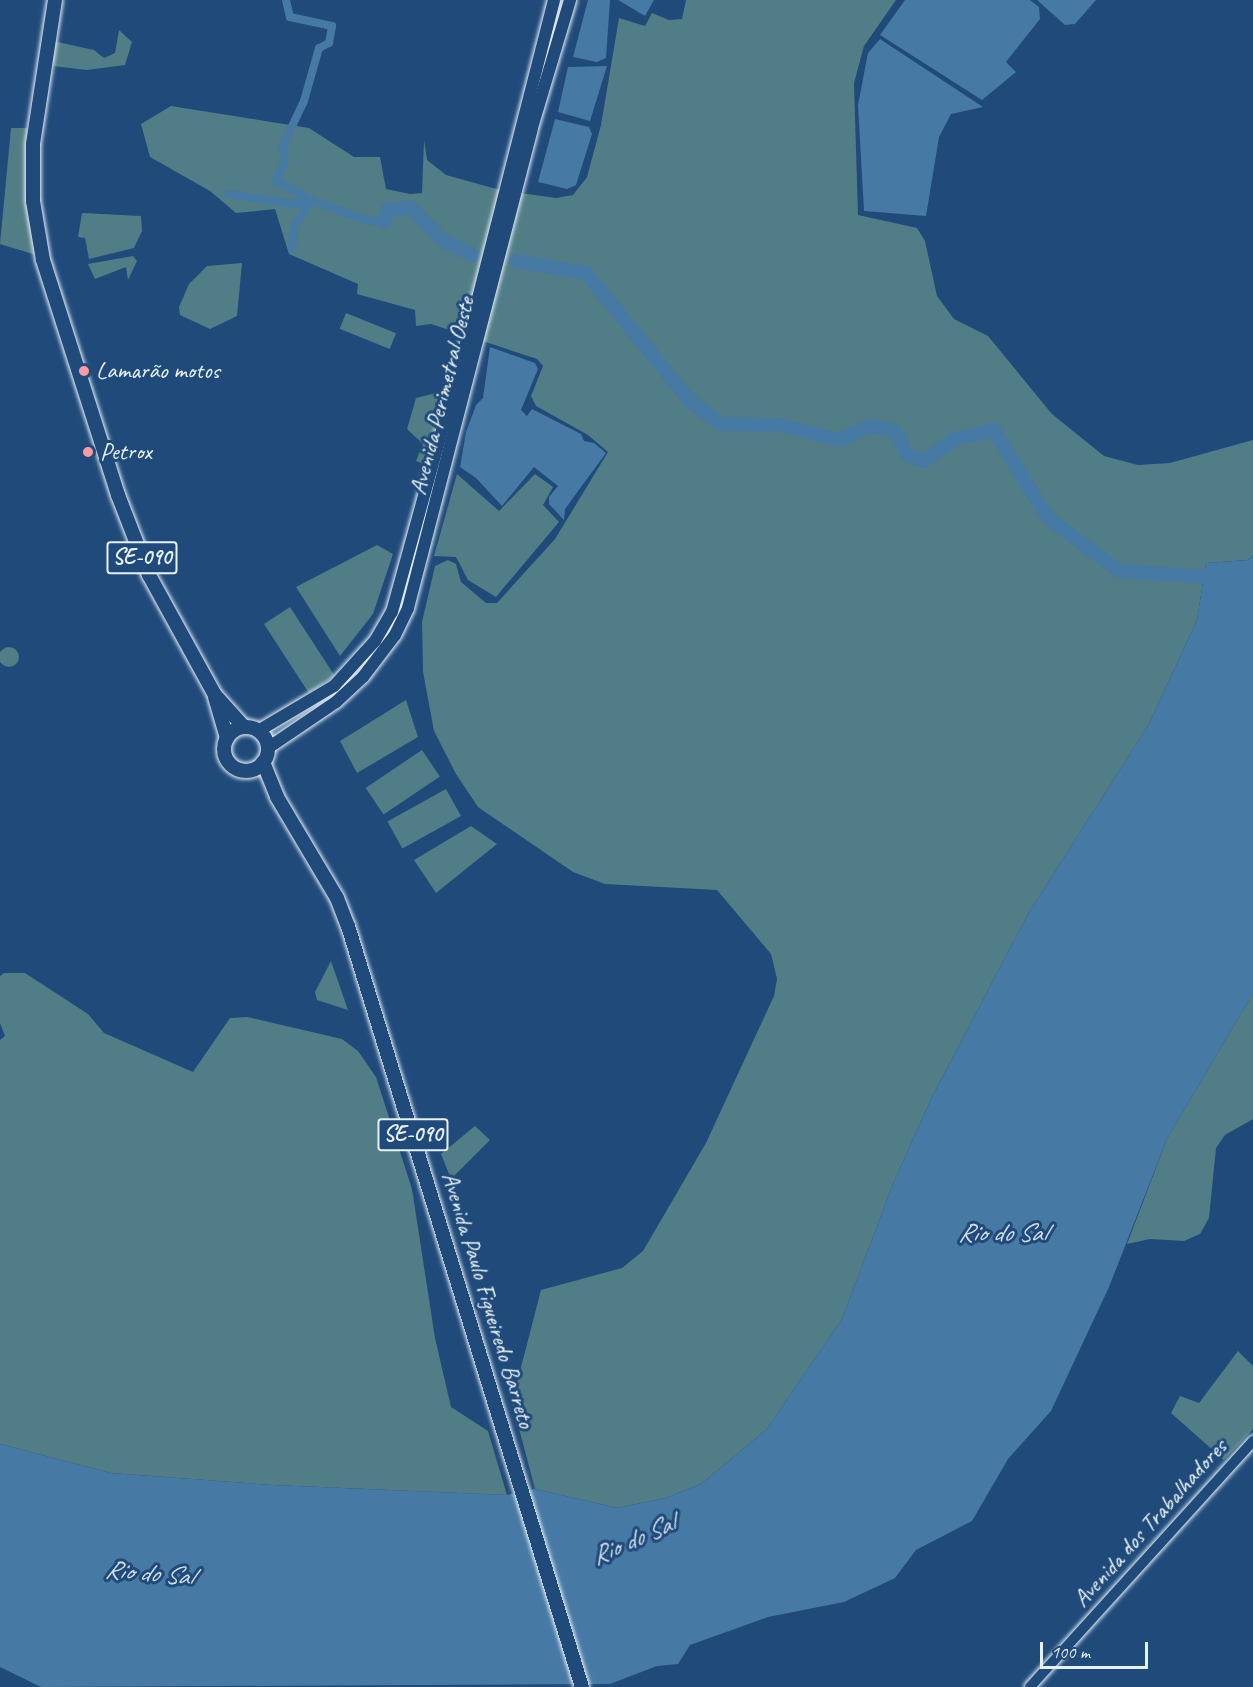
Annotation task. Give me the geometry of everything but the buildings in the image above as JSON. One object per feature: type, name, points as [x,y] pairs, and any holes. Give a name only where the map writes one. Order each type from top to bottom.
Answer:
[{"type":"main road","name":"Avenida Paulo Figueiredo Barreto","points":[[55,0],[33,144],[33,201],[38,242],[136,542],[166,610],[215,694],[244,727]]},
{"type":"main road","name":"Avenida Perimetral Oeste","points":[[258,731],[334,686],[375,641],[392,612],[474,314],[554,0]]},
{"type":"main road","name":"Avenida Perimetral Oeste","points":[[268,748],[336,702],[363,677],[395,635],[408,608],[531,131],[570,0]]},
{"type":"main road","name":"Avenida Paulo Figueiredo Barreto","points":[[215,694],[227,738],[224,752],[228,762],[243,771],[251,770],[277,797]]},
{"type":"main road","points":[[227,738],[244,727],[258,731],[268,748],[263,762],[251,770]]},
{"type":"main road","name":"Avenida Paulo Figueiredo Barreto","points":[[263,762],[277,797],[337,898],[348,926],[522,1485],[582,1687]]},
{"type":"street","name":"Avenida dos Trabalhadores","points":[[1030,1687],[1253,1441]]},
{"type":"green space","points":[[686,0],[896,0],[864,46],[854,83],[858,215],[917,228],[925,241],[937,296],[954,319],[988,336],[1052,414],[1104,456],[1138,465],[1170,463],[1253,440],[1253,555],[1248,560],[1206,563],[1197,620],[1149,724],[1028,914],[931,1099],[893,1184],[842,1319],[767,1429],[701,1484],[666,1498],[617,1508],[535,1489],[512,1402],[541,1290],[622,1268],[643,1251],[706,1143],[774,996],[777,979],[771,954],[717,890],[605,884],[573,872],[478,807],[456,774],[434,731],[423,672],[422,622],[435,566],[448,560],[456,564],[461,582],[486,603],[497,603],[555,539],[608,452],[588,435],[536,406],[531,396],[543,366],[537,359],[431,324],[416,326],[415,310],[357,294],[358,284],[289,254],[275,209],[236,213],[210,191],[150,157],[141,124],[171,106],[309,128],[354,157],[380,157],[386,189],[410,194],[422,193],[424,140],[427,160],[446,175],[500,190],[556,198],[573,195],[587,177],[601,125],[619,18],[645,26],[652,13],[669,20],[682,19]]},
{"type":"green space","points":[[119,30],[132,42],[125,65],[87,70],[53,66],[53,41],[94,50],[104,58],[115,53]]},
{"type":"green space","points":[[11,128],[27,128],[29,208],[36,255],[0,244]]},
{"type":"green space","points":[[82,213],[141,216],[142,231],[134,248],[89,259],[85,238],[78,237]]},
{"type":"green space","points":[[133,256],[137,261],[128,280],[126,267],[95,279],[88,264]]},
{"type":"green space","points":[[242,263],[237,316],[210,329],[180,315],[179,307],[189,284],[207,266]]},
{"type":"green space","points":[[346,313],[396,333],[390,349],[340,329]]},
{"type":"green space","points":[[444,391],[426,465],[416,461],[423,444],[407,429],[416,398]]},
{"type":"green space","points":[[457,474],[499,511],[535,474],[553,487],[543,505],[559,522],[496,597],[468,580],[456,557],[434,556]]},
{"type":"green space","points":[[377,545],[393,554],[373,614],[340,656],[296,587]]},
{"type":"green space","points":[[290,607],[335,676],[309,693],[264,624]]},
{"type":"green space","points":[[9,647],[16,650],[19,657],[16,664],[9,667],[2,664],[-1,657],[2,650]]},
{"type":"green space","points":[[406,700],[418,737],[357,773],[340,741]]},
{"type":"green space","points":[[422,750],[440,777],[384,815],[366,788]]},
{"type":"green space","points":[[446,789],[461,816],[402,849],[387,821]]},
{"type":"green space","points":[[471,826],[497,844],[436,893],[414,860]]},
{"type":"green space","points":[[331,961],[348,1010],[317,1000],[315,992]]},
{"type":"green space","points":[[4,973],[25,973],[88,1014],[104,1033],[193,1072],[230,1018],[247,1017],[342,1039],[358,1051],[376,1077],[412,1189],[435,1338],[451,1407],[488,1431],[507,1495],[272,1485],[111,1473],[0,1444],[0,1040],[5,1036],[0,1023],[0,976]]},
{"type":"green space","points":[[1253,993],[1253,1119],[1225,1135],[1216,1148],[1209,1218],[1200,1234],[1184,1241],[1150,1239],[1127,1244],[1167,1139]]},
{"type":"green space","points":[[475,1126],[490,1140],[451,1179],[441,1154]]},
{"type":"green space","points":[[1238,1351],[1253,1366],[1253,1429],[1224,1460],[1171,1413],[1180,1396],[1199,1403]]},
{"type":"water","points":[[588,0],[610,0],[606,58],[597,62],[573,57]]},
{"type":"water","points":[[618,0],[654,0],[645,16]]},
{"type":"water","points":[[905,0],[1030,0],[1039,7],[1040,19],[1006,62],[1016,72],[982,100],[880,35]]},
{"type":"water","points":[[1037,0],[1096,0],[1075,24],[1065,25]]},
{"type":"water","points":[[880,39],[983,107],[951,114],[939,137],[926,216],[864,211],[858,105],[868,53]]},
{"type":"water","points":[[607,66],[590,121],[558,112],[568,67]]},
{"type":"water","points":[[555,119],[589,127],[592,134],[576,185],[567,189],[538,182]]},
{"type":"water","points":[[490,347],[535,363],[538,369],[521,410],[527,416],[532,409],[581,434],[584,441],[594,443],[606,453],[565,509],[564,520],[549,504],[549,497],[558,486],[534,467],[502,506],[476,478],[460,467],[466,432],[476,405],[483,398]]},
{"type":"water","name":"Rio do Sal","points":[[1253,555],[1253,993],[1167,1139],[1109,1287],[1051,1411],[1008,1459],[972,1521],[916,1550],[895,1578],[844,1602],[768,1617],[690,1645],[678,1664],[657,1666],[610,1684],[41,1687],[0,1667],[0,1444],[111,1473],[272,1485],[507,1495],[535,1489],[617,1508],[666,1498],[701,1484],[767,1429],[842,1319],[893,1184],[931,1099],[1028,914],[1149,724],[1197,620],[1206,563],[1248,560]]},
{"type":"waterway","points":[[286,0],[290,17],[332,26],[329,43],[319,48],[304,101],[283,145],[285,161],[276,181],[311,200],[365,220],[384,222]]},
{"type":"waterway","points":[[228,194],[295,204],[311,200]]},
{"type":"waterway","points":[[292,249],[294,227],[311,200]]},
{"type":"waterway","points":[[384,222],[388,209],[411,208],[441,239],[473,255]]},
{"type":"waterway","points":[[516,261],[586,273],[691,402],[721,424],[780,425],[839,440],[871,426],[895,431],[908,455],[924,461],[954,439],[994,430],[1048,518],[1119,571],[1223,578],[1253,597]]},
{"type":"place","name":"Lamarão motos","points":[[84,371]]},
{"type":"place","name":"Petrox","points":[[88,452]]}]
